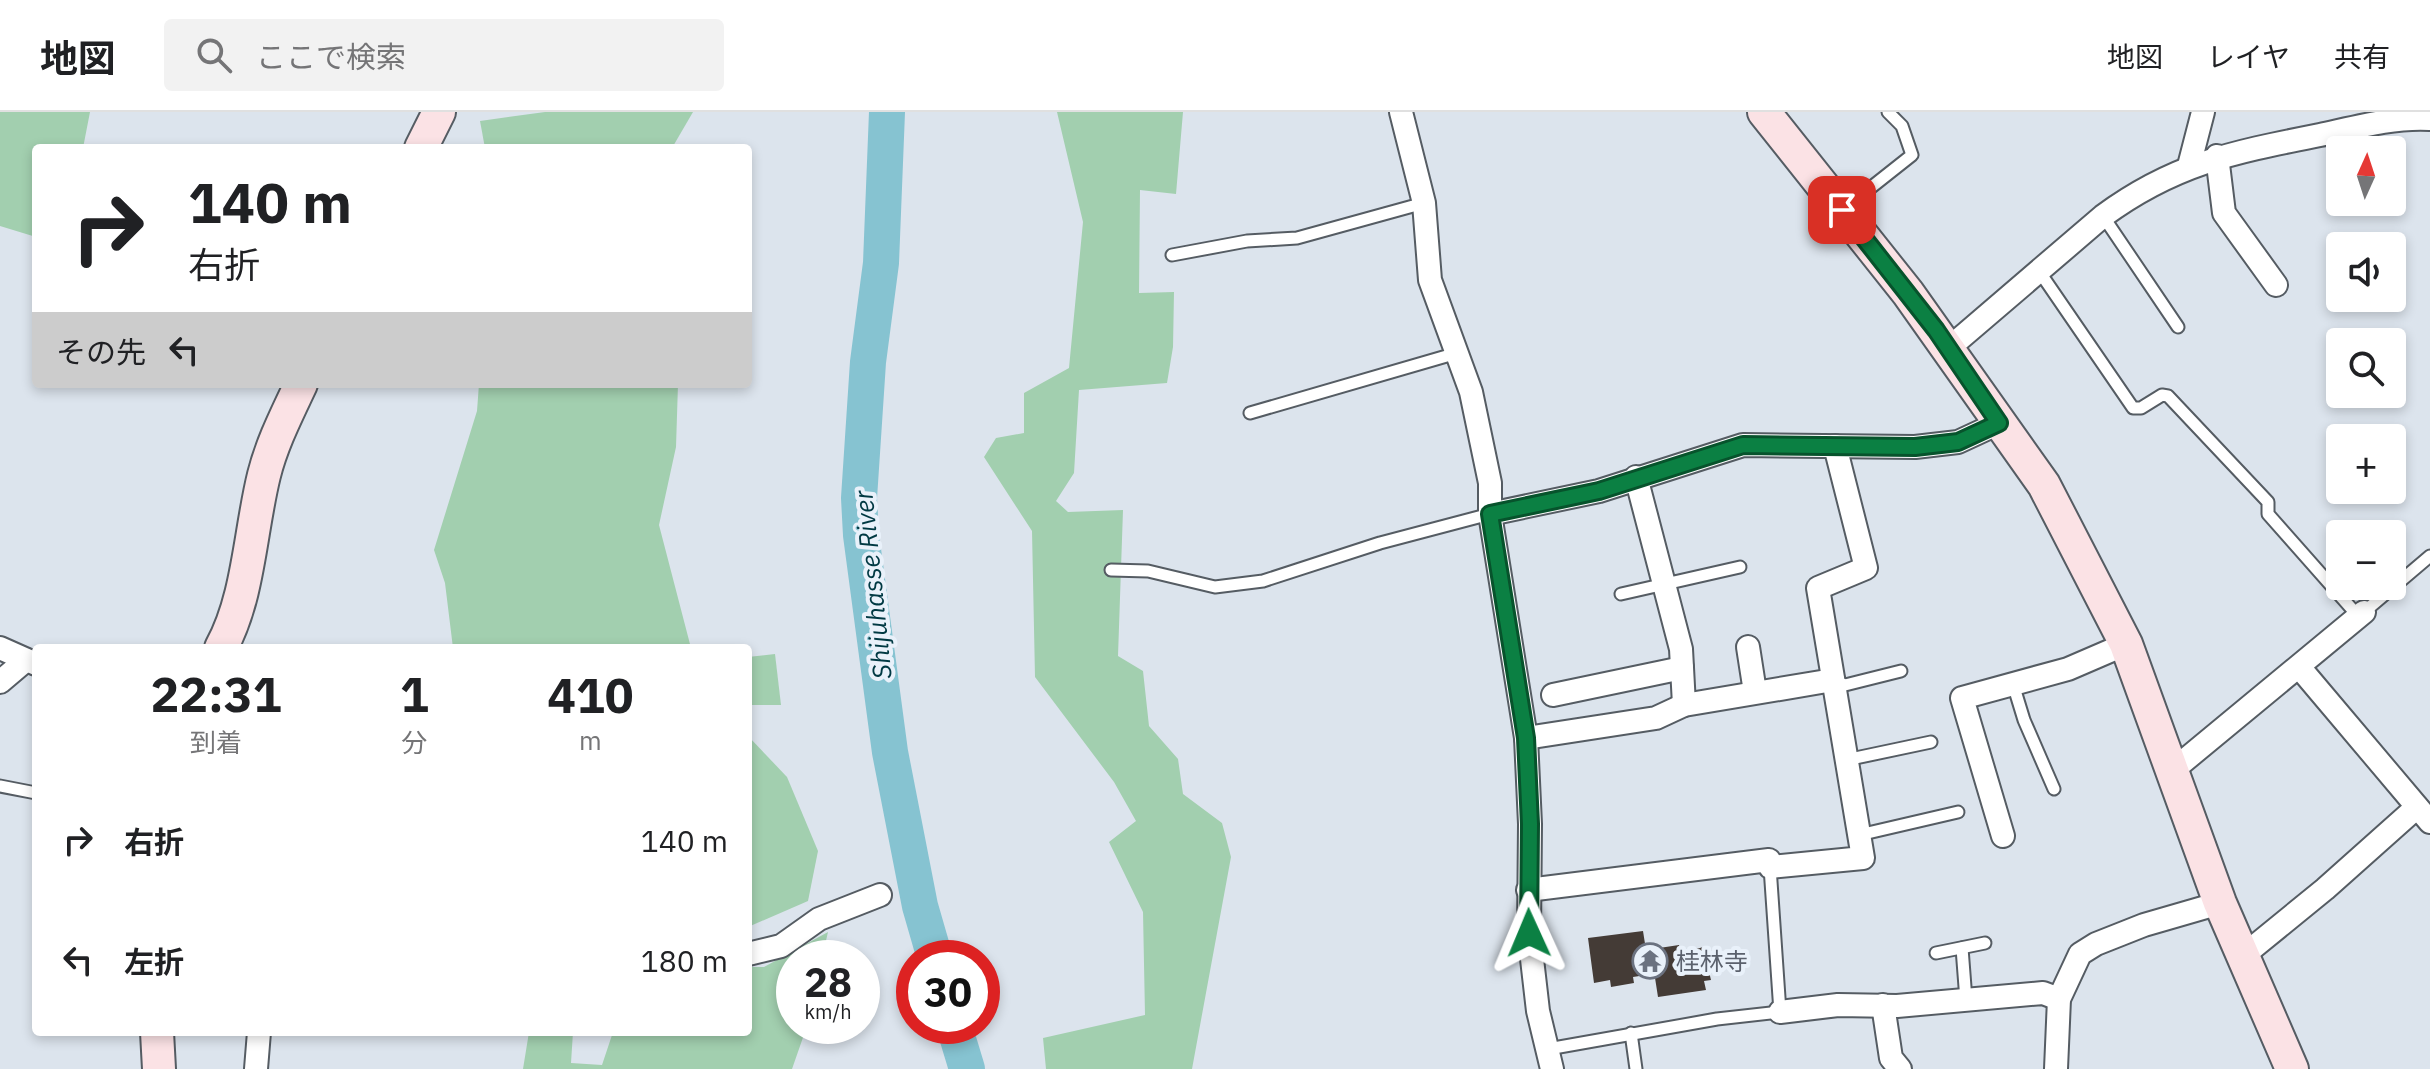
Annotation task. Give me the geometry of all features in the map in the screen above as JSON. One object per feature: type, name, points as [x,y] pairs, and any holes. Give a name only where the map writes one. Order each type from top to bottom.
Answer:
[{"type":"street","points":[[423,144],[439,112]]},
{"type":"street","points":[[1401,112],[1424,203],[1430,280],[1471,392],[1487,468],[1490,514],[1526,738],[1530,824],[1529,933],[1538,1011],[1550,1059]]},
{"type":"street","points":[[1764,112],[1949,348],[2044,485],[2126,644],[2220,903],[2292,1069]]},
{"type":"street","points":[[2189,166],[2203,112]]},
{"type":"street","points":[[1949,348],[2103,216],[2130,196],[2189,166],[2217,156],[2385,121],[2430,119]]},
{"type":"street","points":[[2217,156],[2224,213],[2276,285]]},
{"type":"street","points":[[223,644],[234,614],[264,473],[299,388]]},
{"type":"street","points":[[1490,514],[1599,491],[1743,445],[1886,448],[1958,442],[1999,423]]},
{"type":"street","points":[[1528,890],[1769,860],[1770,867],[1863,858],[1818,588],[1866,568],[1835,446]]},
{"type":"street","points":[[1636,477],[1666,585],[1682,668],[1684,705]]},
{"type":"street","points":[[2173,770],[2362,615]]},
{"type":"street","points":[[2003,836],[1962,698],[2068,669],[2126,644]]},
{"type":"street","points":[[1748,647],[1755,692]]},
{"type":"street","points":[[0,648],[31,662]]},
{"type":"street","points":[[0,682],[31,662]]},
{"type":"street","points":[[1553,695],[1682,668]]},
{"type":"street","points":[[2244,955],[2424,815],[2300,668]]},
{"type":"street","points":[[1526,738],[1656,718],[1684,705],[1833,680]]},
{"type":"street","points":[[752,953],[781,946],[819,919],[880,895]]},
{"type":"street","points":[[2056,1069],[2059,999],[2080,954],[2096,944],[2220,903]]},
{"type":"street","points":[[1780,1012],[1838,1005],[1883,1005],[2043,993],[2059,999]]},
{"type":"street","points":[[1883,1005],[1891,1058],[1900,1069]]},
{"type":"street","points":[[157,1036],[159,1069]]},
{"type":"street","points":[[256,1069],[259,1036]]},
{"type":"lane","points":[[1842,210],[1912,155],[1902,126],[1888,112]]},
{"type":"lane","points":[[1172,255],[1247,241],[1297,238],[1424,203]]},
{"type":"lane","points":[[2103,216],[2178,327]]},
{"type":"lane","points":[[2039,271],[2133,408],[2141,408],[2162,395],[2168,396],[2268,502],[2268,514],[2362,615],[2430,556]]},
{"type":"lane","points":[[1250,413],[1457,353]]},
{"type":"lane","points":[[1111,570],[1148,571],[1215,587],[1263,581],[1380,543],[1490,514]]},
{"type":"lane","points":[[1621,594],[1740,567]]},
{"type":"lane","points":[[1833,680],[1845,685],[1901,671]]},
{"type":"lane","points":[[2013,684],[2024,720],[2054,789]]},
{"type":"lane","points":[[1846,760],[1931,742]]},
{"type":"lane","points":[[0,786],[32,792]]},
{"type":"lane","points":[[1859,835],[1958,812]]},
{"type":"lane","points":[[1550,1059],[1631,1033],[1780,1012],[1770,867]]},
{"type":"lane","points":[[1936,953],[1985,943]]},
{"type":"lane","points":[[1962,948],[1966,1000]]},
{"type":"lane","points":[[1631,1033],[1636,1069]]},
{"type":"green space","points":[[0,112],[90,112],[84,144],[32,144],[32,236],[0,226]]},
{"type":"green space","points":[[545,112],[693,112],[674,144],[484,144],[480,121]]},
{"type":"green space","points":[[1057,112],[1183,112],[1176,194],[1140,190],[1139,293],[1174,292],[1173,347],[1167,383],[1079,390],[1074,473],[1056,501],[1068,512],[1123,510],[1118,656],[1143,671],[1149,726],[1178,759],[1183,794],[1222,823],[1231,857],[1192,1069],[1046,1069],[1043,1038],[1145,1015],[1143,912],[1109,842],[1136,821],[1114,782],[1035,677],[1032,531],[984,457],[996,438],[1024,433],[1024,393],[1069,368],[1083,222]]},
{"type":"green space","points":[[479,388],[678,388],[676,447],[659,525],[690,644],[453,644],[445,583],[434,550],[477,411]]},
{"type":"green space","points":[[775,654],[781,705],[752,705],[752,657]]},
{"type":"green space","points":[[752,740],[787,777],[818,851],[808,901],[752,925]]},
{"type":"green space","points":[[828,932],[826,940],[813,940]]},
{"type":"green space","points":[[776,960],[776,1044],[801,1044],[792,1069],[523,1069],[528,1036],[573,1036],[571,1063],[602,1065],[612,1036],[752,1036],[752,967],[764,967]]},
{"type":"building","name":"桂林寺","points":[[1643,931],[1646,950],[1679,945],[1681,954],[1703,947],[1711,980],[1704,981],[1706,990],[1658,997],[1653,965],[1645,966],[1646,975],[1633,977],[1634,983],[1611,987],[1610,980],[1594,983],[1588,938]]},
{"type":"waterway","name":"Shijuhasse River","points":[[887,112],[881,263],[868,362],[859,498],[861,535],[890,752],[920,906],[930,940]]},
{"type":"waterway","name":"Shijuhasse River","points":[[959,1044],[967,1069]]},
{"type":"place","name":"桂林寺","points":[[1650,961]]},
{"type":"route","points":[[1529,933],[1530,824],[1526,738],[1490,514],[1599,491],[1743,445],[1915,447],[1958,442],[1999,423],[1936,330],[1842,210]]}]
